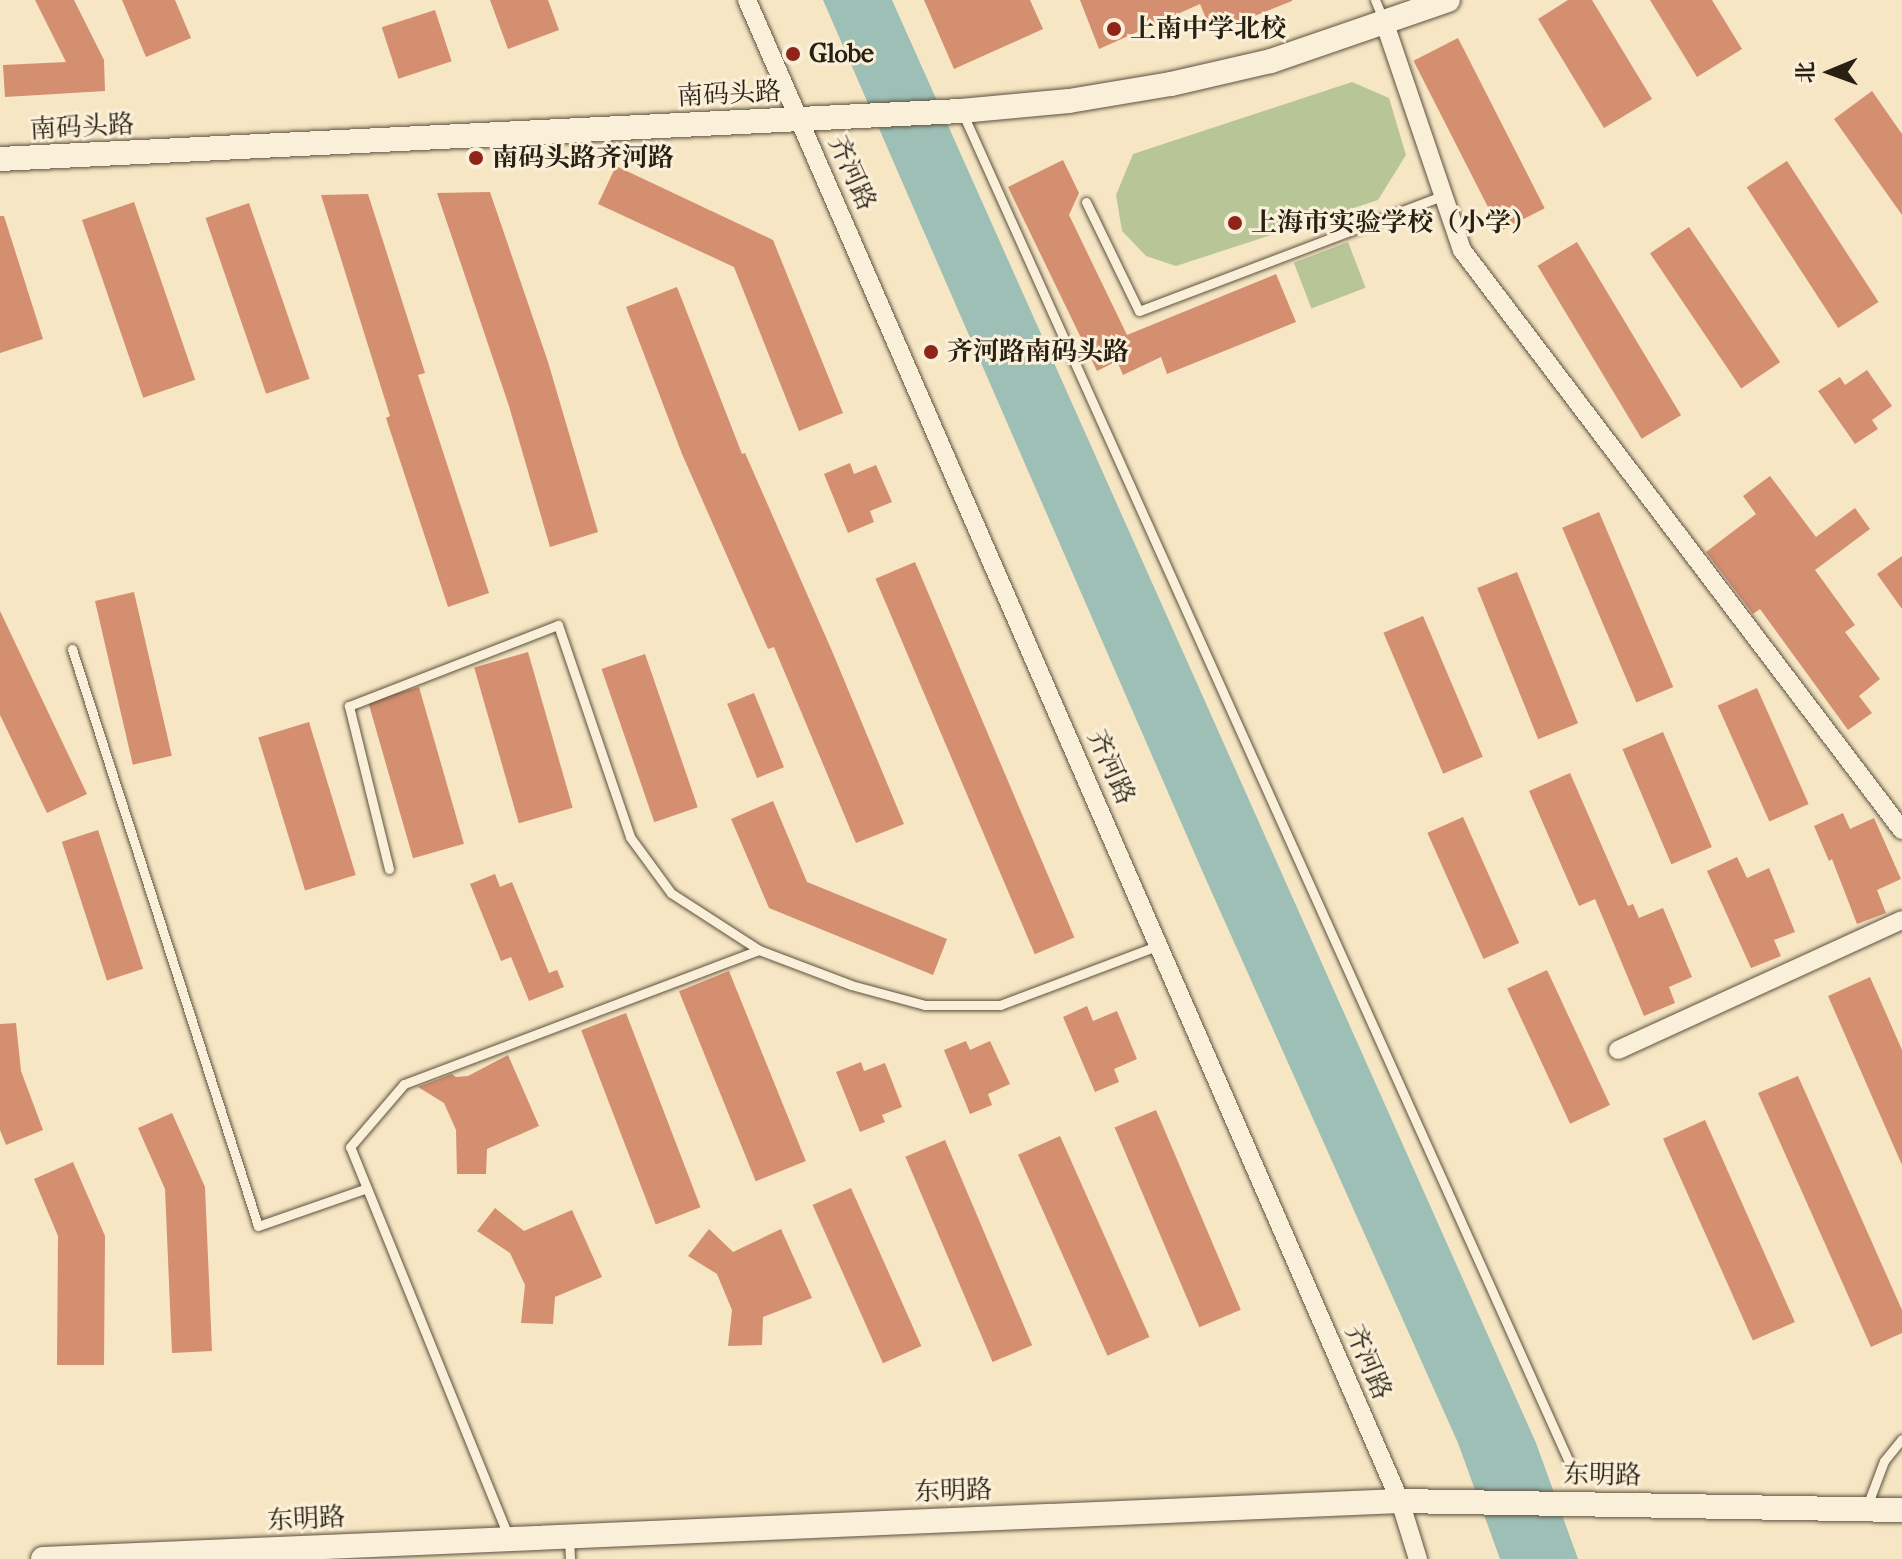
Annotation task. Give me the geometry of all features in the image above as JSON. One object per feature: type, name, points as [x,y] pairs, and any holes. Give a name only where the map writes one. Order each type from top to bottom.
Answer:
[{"type":"main road","name":"南码头路","points":[[0,159],[961,111],[1069,101],[1171,84],[1271,61],[1448,0]]},
{"type":"main road","name":"东明路","points":[[43,1559],[284,1554],[509,1538],[569,1547],[1400,1501],[1902,1510]]},
{"type":"street","name":"齐河路","points":[[747,0],[1400,1501],[1418,1559]]},
{"type":"street","points":[[1385,24],[1462,250],[1902,830]]},
{"type":"street","points":[[1618,1050],[1902,920]]},
{"type":"lane","points":[[1375,0],[1385,24]]},
{"type":"lane","points":[[961,111],[1569,1462]]},
{"type":"lane","points":[[1086,202],[1139,311],[1444,195]]},
{"type":"lane","points":[[389,869],[349,706],[558,625],[630,837],[671,893],[759,950],[851,985],[925,1005],[1000,1005],[1160,945]]},
{"type":"lane","points":[[72,649],[258,1226],[367,1188]]},
{"type":"lane","points":[[509,1538],[350,1147],[404,1084],[759,950]]},
{"type":"lane","points":[[1866,1509],[1884,1461],[1902,1439]]},
{"type":"green space","points":[[1352,82],[1389,98],[1406,155],[1378,200],[1176,266],[1146,256],[1122,231],[1116,195],[1133,154]]},
{"type":"green space","points":[[1348,242],[1366,288],[1311,309],[1294,263]]},
{"type":"water","points":[[823,0],[892,0],[1536,1443],[1578,1559],[1500,1559],[1458,1443],[1204,875]]},
{"type":"building","points":[[35,0],[74,0],[104,60],[105,91],[5,97],[3,65],[66,62]]},
{"type":"building","points":[[122,0],[175,0],[191,38],[146,57]]},
{"type":"building","points":[[490,0],[548,0],[559,30],[508,49]]},
{"type":"building","points":[[924,0],[1030,0],[1043,29],[954,69]]},
{"type":"building","points":[[1080,0],[1292,1],[1212,33],[1200,4],[1099,49]]},
{"type":"building","points":[[1568,0],[1592,0],[1652,99],[1604,128],[1538,19]]},
{"type":"building","points":[[1650,0],[1712,0],[1742,49],[1697,77]]},
{"type":"building","points":[[435,10],[452,61],[398,79],[382,27]]},
{"type":"building","points":[[1458,38],[1545,208],[1500,231],[1413,61]]},
{"type":"building","points":[[1872,91],[1902,134],[1902,215],[1834,119]]},
{"type":"building","points":[[1063,160],[1079,193],[1069,215],[1127,335],[1276,274],[1296,322],[1167,374],[1161,357],[1123,375],[1117,361],[1097,371],[1008,187]]},
{"type":"building","points":[[1787,161],[1878,302],[1838,328],[1747,187]]},
{"type":"building","points":[[616,166],[773,240],[843,413],[799,431],[734,267],[598,204]]},
{"type":"building","points":[[490,192],[548,362],[598,532],[550,547],[509,406],[437,193]]},
{"type":"building","points":[[368,194],[425,373],[418,375],[489,593],[448,607],[386,418],[390,416],[321,195]]},
{"type":"building","points":[[134,202],[195,380],[143,398],[82,220]]},
{"type":"building","points":[[249,203],[310,379],[266,394],[206,218]]},
{"type":"building","points":[[0,216],[4,216],[43,339],[0,353]]},
{"type":"building","points":[[1689,227],[1780,362],[1741,388],[1650,253]]},
{"type":"building","points":[[1577,242],[1681,415],[1642,439],[1538,266]]},
{"type":"building","points":[[677,287],[742,454],[745,453],[832,651],[904,824],[856,843],[774,647],[768,649],[682,454],[626,307]]},
{"type":"building","points":[[1867,370],[1892,406],[1872,420],[1878,429],[1855,444],[1818,391],[1840,377],[1845,385]]},
{"type":"building","points":[[850,463],[854,474],[876,465],[892,502],[870,511],[874,522],[848,533],[824,474]]},
{"type":"building","points":[[1770,476],[1816,537],[1855,508],[1870,529],[1815,570],[1855,625],[1845,632],[1880,679],[1859,696],[1872,713],[1848,730],[1760,609],[1753,614],[1706,552],[1756,514],[1743,496]]},
{"type":"building","points":[[1599,512],[1673,687],[1636,703],[1562,528]]},
{"type":"building","points":[[1902,556],[1902,609],[1877,574]]},
{"type":"building","points":[[915,562],[1074,938],[1035,954],[875,579]]},
{"type":"building","points":[[1517,572],[1578,723],[1538,739],[1477,588]]},
{"type":"building","points":[[134,592],[172,756],[133,765],[95,601]]},
{"type":"building","points":[[0,611],[87,794],[47,813],[0,715]]},
{"type":"building","points":[[1423,616],[1483,757],[1443,774],[1383,633]]},
{"type":"building","points":[[528,652],[573,808],[519,823],[474,667]]},
{"type":"building","points":[[645,654],[698,807],[654,822],[602,669]]},
{"type":"building","points":[[419,687],[464,844],[413,858],[368,702]]},
{"type":"building","points":[[1757,688],[1809,804],[1769,822],[1718,705]]},
{"type":"building","points":[[754,693],[784,767],[757,778],[727,704]]},
{"type":"building","points":[[309,722],[356,875],[305,891],[258,737]]},
{"type":"building","points":[[1663,732],[1712,847],[1671,864],[1622,749]]},
{"type":"building","points":[[1570,773],[1628,906],[1633,904],[1639,918],[1663,908],[1692,977],[1669,987],[1675,1003],[1644,1016],[1595,899],[1579,906],[1529,791]]},
{"type":"building","points":[[773,801],[807,882],[947,939],[933,975],[769,908],[731,819]]},
{"type":"building","points":[[1843,813],[1850,829],[1874,818],[1901,879],[1877,890],[1886,913],[1857,924],[1832,859],[1829,861],[1814,826]]},
{"type":"building","points":[[1463,817],[1519,943],[1484,959],[1427,833]]},
{"type":"building","points":[[98,830],[143,969],[107,981],[62,842]]},
{"type":"building","points":[[1737,857],[1747,878],[1769,868],[1795,932],[1774,940],[1781,956],[1751,968],[1707,871]]},
{"type":"building","points":[[495,874],[500,887],[512,882],[549,973],[557,970],[564,987],[529,1001],[511,957],[501,961],[470,884]]},
{"type":"building","points":[[1547,970],[1610,1105],[1570,1124],[1507,989]]},
{"type":"building","points":[[729,971],[806,1161],[756,1181],[679,991]]},
{"type":"building","points":[[1870,977],[1902,1050],[1902,1165],[1828,996]]},
{"type":"building","points":[[1087,1006],[1093,1021],[1117,1011],[1137,1059],[1114,1069],[1119,1082],[1095,1092],[1063,1017]]},
{"type":"building","points":[[626,1013],[701,1207],[656,1224],[581,1030]]},
{"type":"building","points":[[16,1023],[21,1071],[43,1130],[6,1145],[0,1130],[0,1024]]},
{"type":"building","points":[[966,1041],[970,1050],[990,1041],[1010,1084],[988,1094],[992,1105],[970,1114],[944,1050]]},
{"type":"building","points":[[508,1055],[539,1126],[487,1149],[486,1174],[457,1174],[456,1130],[444,1103],[418,1087],[452,1074],[456,1077],[468,1076]]},
{"type":"building","points":[[861,1062],[864,1071],[885,1063],[902,1107],[882,1115],[885,1122],[860,1132],[836,1072]]},
{"type":"building","points":[[1798,1076],[1902,1310],[1902,1333],[1871,1347],[1758,1093]]},
{"type":"building","points":[[1156,1110],[1241,1310],[1199,1327],[1115,1128]]},
{"type":"building","points":[[172,1113],[205,1187],[212,1351],[172,1353],[165,1189],[138,1128]]},
{"type":"building","points":[[1705,1120],[1795,1322],[1753,1341],[1663,1139]]},
{"type":"building","points":[[1060,1136],[1149,1337],[1107,1356],[1018,1155]]},
{"type":"building","points":[[945,1140],[1032,1345],[993,1362],[905,1157]]},
{"type":"building","points":[[73,1162],[105,1236],[104,1365],[57,1365],[58,1236],[34,1179]]},
{"type":"building","points":[[851,1188],[921,1346],[883,1363],[813,1205]]},
{"type":"building","points":[[495,1208],[524,1231],[572,1210],[602,1277],[555,1297],[553,1324],[521,1323],[525,1285],[510,1253],[477,1231]]},
{"type":"building","points":[[709,1229],[733,1252],[781,1229],[812,1298],[763,1317],[762,1345],[728,1346],[732,1310],[717,1274],[688,1256]]},
{"type":"place","name":"上南中学北校","points":[[1114,29]]},
{"type":"place","name":"Globe","points":[[793,54]]},
{"type":"place","name":"南码头路齐河路","points":[[476,158]]},
{"type":"place","name":"上海市实验学校（小学）","points":[[1235,223]]},
{"type":"place","name":"齐河路南码头路","points":[[931,352]]}]
